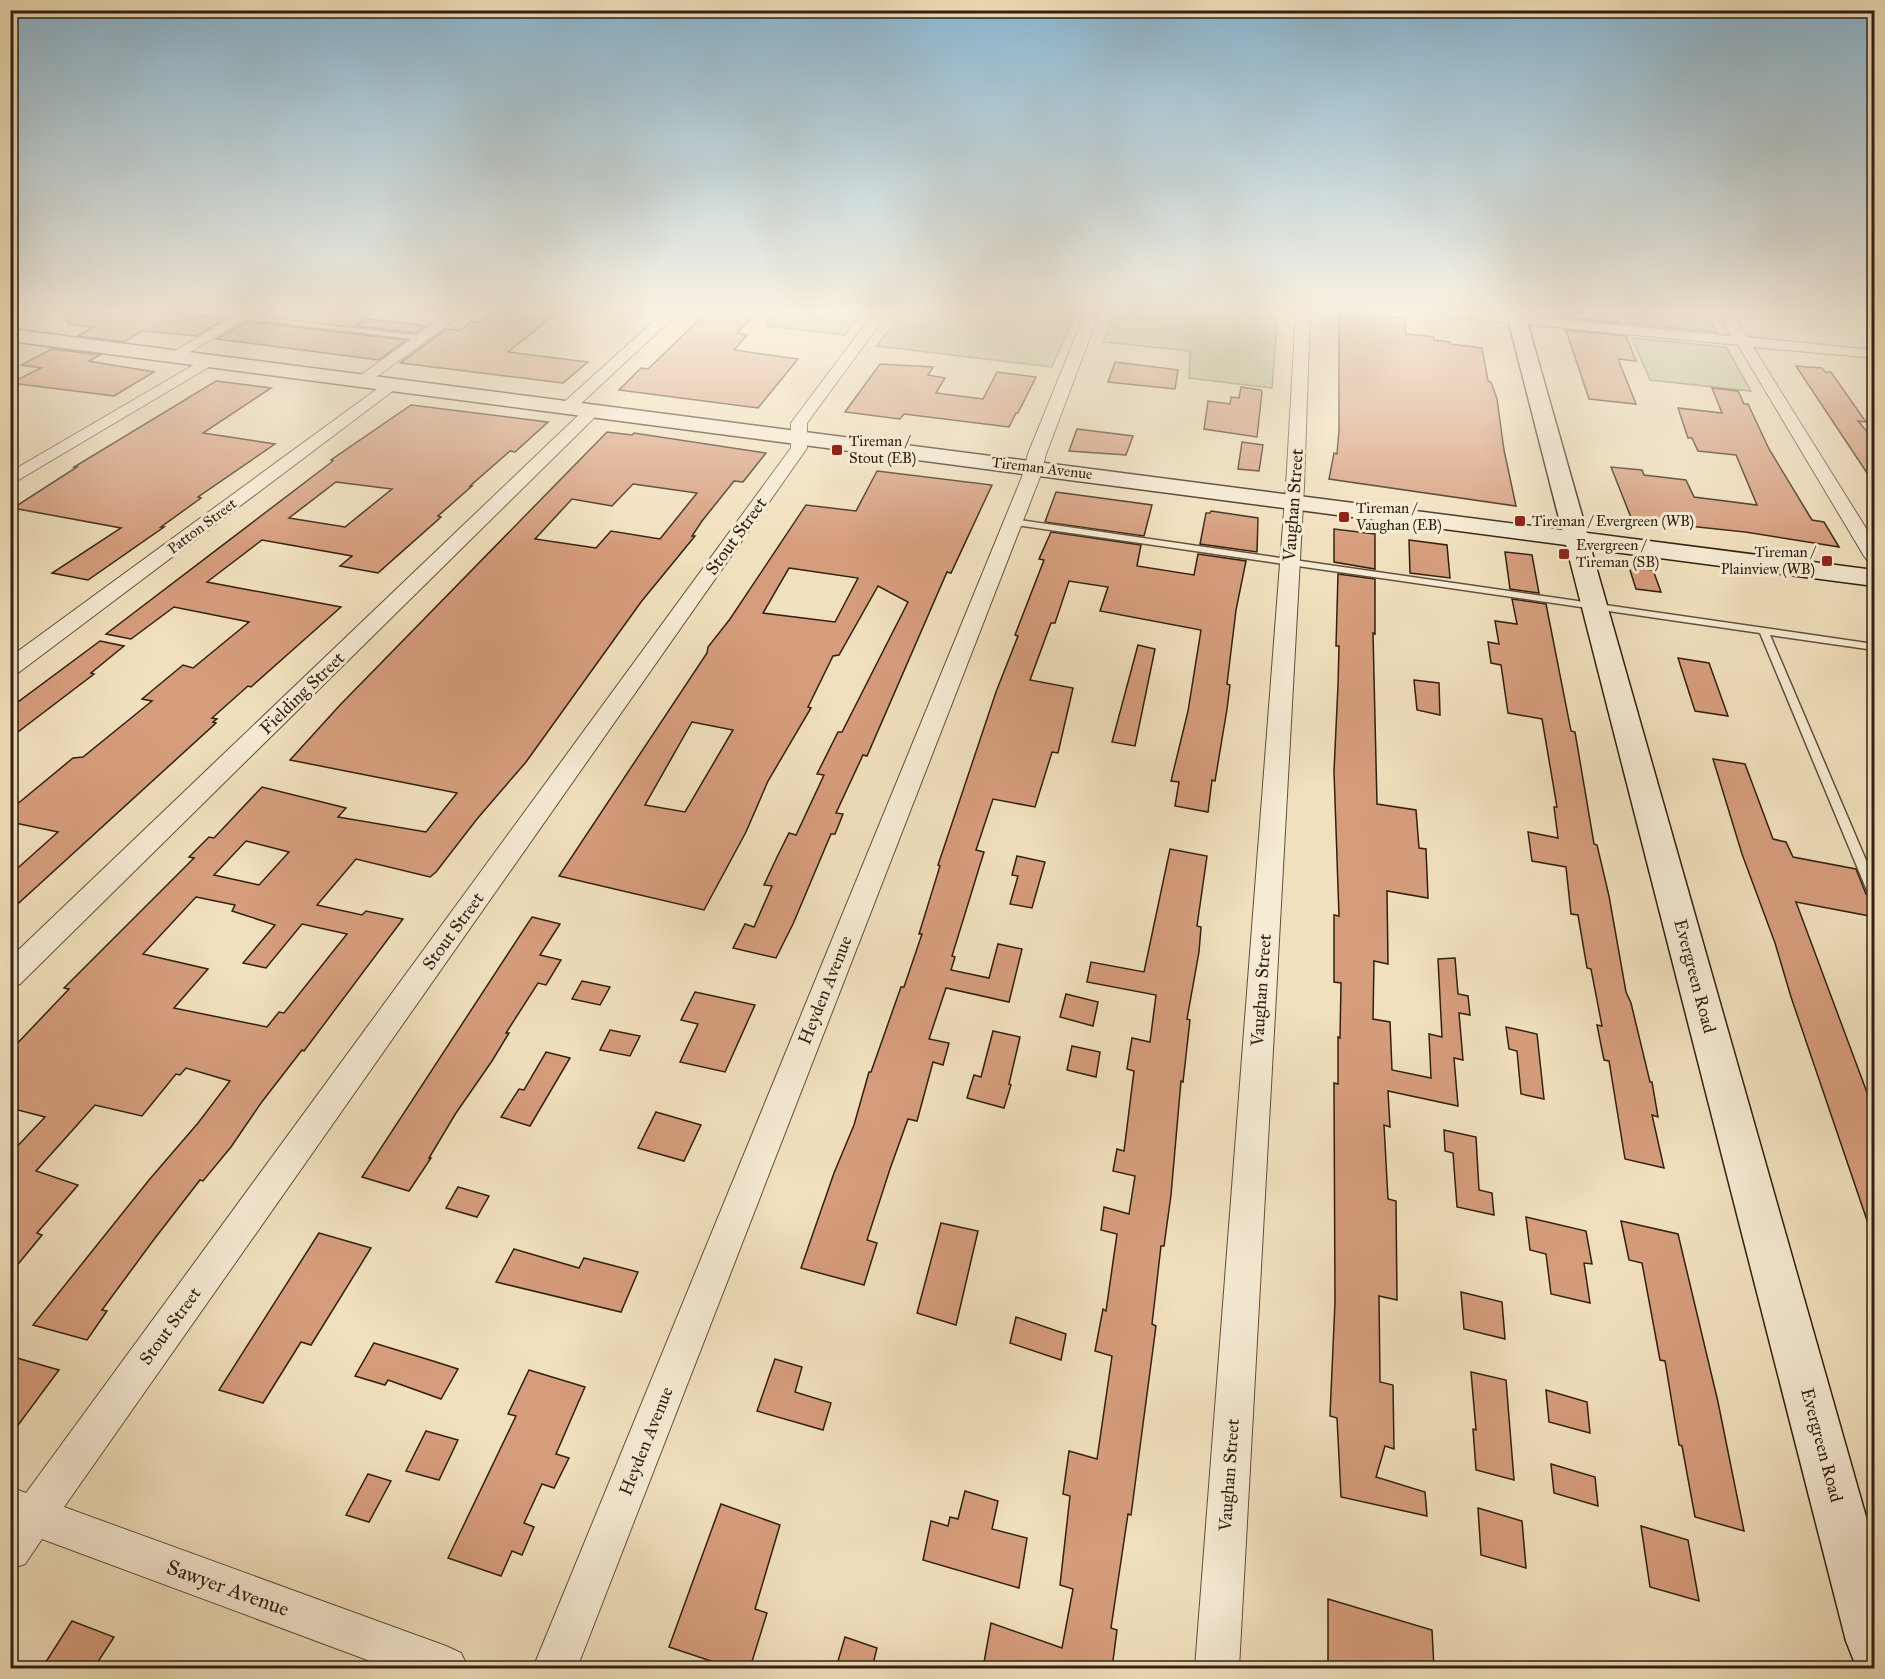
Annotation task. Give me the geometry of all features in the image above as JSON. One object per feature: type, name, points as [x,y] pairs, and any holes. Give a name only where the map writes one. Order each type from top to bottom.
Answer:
[{"type":"street","points":[[10,480],[162,389]]},
{"type":"street","name":"Patton Street","points":[[10,668],[386,389]]},
{"type":"street","name":"Tireman Avenue","points":[[436,389],[1875,578]]},
{"type":"street","points":[[568,406],[586,389]]},
{"type":"street","name":"Stout Street","points":[[10,1548],[22,1511],[800,448],[799,423],[824,389]]},
{"type":"street","name":"Heyden Avenue","points":[[555,1668],[1063,389]]},
{"type":"street","name":"Vaughan Street","points":[[1217,1668],[1299,389]]},
{"type":"street","name":"Evergreen Road","points":[[1537,389],[1875,1641]]},
{"type":"street","points":[[1773,389],[1875,556]]},
{"type":"street","name":"Fielding Street","points":[[10,976],[593,410]]},
{"type":"street","name":"Sawyer Avenue","points":[[22,1511],[446,1668]]},
{"type":"lane","points":[[1012,522],[1875,646]]},
{"type":"lane","points":[[1762,630],[1875,893]]},
{"type":"building","points":[[61,389],[125,389],[114,396]]},
{"type":"building","points":[[202,389],[269,389],[203,433],[275,444],[198,497],[201,498],[161,527],[164,527],[88,580],[52,573],[121,528],[13,508],[77,467],[74,467]]},
{"type":"building","points":[[620,389],[773,389],[758,408]]},
{"type":"building","points":[[862,389],[938,389],[936,393],[983,399],[988,389],[1030,389],[1009,427],[904,414],[900,419],[845,412]]},
{"type":"building","points":[[1241,389],[1257,389],[1262,392],[1257,437],[1204,429],[1208,401],[1230,404],[1231,397],[1239,398]]},
{"type":"building","points":[[1339,389],[1494,389],[1516,506],[1329,479],[1334,453],[1337,454]]},
{"type":"building","points":[[1586,389],[1630,389],[1636,404],[1589,399]]},
{"type":"building","points":[[1713,389],[1738,391],[1744,404],[1748,404],[1769,449],[1812,520],[1824,522],[1839,547],[1745,532],[1632,520],[1611,467],[1642,470],[1644,475],[1686,480],[1694,497],[1757,505],[1736,455],[1698,451],[1692,438],[1688,438],[1678,408],[1722,413]]},
{"type":"building","points":[[1812,389],[1843,389],[1866,422],[1858,421],[1875,441],[1875,485]]},
{"type":"building","points":[[411,405],[548,422],[515,452],[510,451],[470,486],[472,486],[438,516],[441,517],[378,573],[340,566],[352,556],[262,540],[207,582],[341,607],[251,687],[248,686],[212,718],[217,719],[213,722],[216,723],[10,911],[10,875],[58,832],[10,822],[10,810],[73,758],[83,757],[152,701],[142,699],[183,665],[193,668],[249,622],[174,607],[131,639],[106,634],[333,461],[331,460]],"holes":[[[336,482],[392,489],[345,527],[289,518]]]},
{"type":"building","points":[[1077,429],[1133,436],[1126,455],[1069,451]]},
{"type":"building","points":[[607,432],[632,435],[634,433],[766,453],[743,482],[734,481],[702,521],[692,536],[695,536],[641,602],[526,762],[477,819],[436,872],[430,877],[356,859],[317,905],[362,915],[366,911],[403,919],[304,1051],[302,1050],[261,1103],[231,1147],[203,1181],[200,1180],[152,1242],[102,1310],[107,1311],[87,1340],[33,1325],[230,1081],[186,1068],[180,1075],[176,1074],[142,1116],[95,1105],[36,1171],[78,1185],[37,1233],[42,1235],[10,1274],[10,1154],[45,1117],[10,1108],[10,1051],[69,989],[64,988],[194,858],[189,857],[209,837],[214,838],[262,787],[346,808],[338,817],[426,832],[457,793],[290,760],[340,705]],"holes":[[[633,484],[697,493],[660,539],[611,531],[596,548],[535,539],[572,499],[612,506]],[[246,841],[289,852],[259,885],[214,875]],[[196,897],[235,905],[232,911],[275,925],[243,963],[266,968],[302,924],[347,934],[284,1013],[279,1012],[267,1027],[174,1008],[208,969],[143,954]]]},
{"type":"building","points":[[1242,442],[1263,445],[1259,471],[1238,469]]},
{"type":"building","points":[[877,471],[992,485],[951,573],[947,572],[867,756],[863,755],[836,813],[843,814],[835,834],[831,834],[776,958],[733,948],[745,924],[754,927],[772,886],[764,885],[778,855],[789,833],[796,835],[824,775],[817,774],[838,732],[842,732],[908,602],[878,586],[839,655],[833,656],[808,707],[811,708],[768,781],[746,832],[704,910],[559,876],[707,653],[708,647],[730,619],[806,505],[856,511]],"holes":[[[789,568],[858,578],[835,622],[763,613]],[[692,722],[733,730],[685,812],[645,805]]]},
{"type":"building","points":[[1056,492],[1152,505],[1144,536],[1045,522]]},
{"type":"building","points":[[1211,511],[1258,518],[1257,552],[1200,544],[1206,513]]},
{"type":"building","points":[[1334,529],[1375,534],[1375,569],[1334,562]]},
{"type":"building","points":[[1051,532],[1141,545],[1137,566],[1194,575],[1198,554],[1246,561],[1236,610],[1227,684],[1230,685],[1227,709],[1215,781],[1212,780],[1208,812],[1175,806],[1179,782],[1171,781],[1188,711],[1201,630],[1100,611],[1108,587],[1069,581],[1055,623],[1051,623],[1030,680],[1073,688],[1058,753],[1052,752],[1035,807],[993,799],[976,850],[984,852],[952,956],[955,957],[951,970],[989,978],[998,944],[1022,949],[1009,1002],[946,988],[929,1039],[949,1043],[943,1065],[933,1062],[917,1121],[908,1119],[890,1169],[867,1240],[877,1243],[864,1285],[801,1268],[834,1173],[854,1125],[869,1072],[871,1072],[901,987],[904,987],[922,934],[919,934],[940,866],[938,865],[996,692],[1018,636],[1015,635],[1044,560],[1039,559]]},
{"type":"building","points":[[1409,540],[1447,545],[1450,578],[1410,573]]},
{"type":"building","points":[[1505,552],[1532,555],[1539,593],[1510,589]]},
{"type":"building","points":[[1629,567],[1653,570],[1661,592],[1636,589]]},
{"type":"building","points":[[1338,574],[1375,579],[1375,634],[1373,633],[1377,804],[1416,810],[1419,848],[1426,849],[1428,898],[1387,891],[1388,964],[1374,961],[1373,1019],[1390,1022],[1392,1070],[1431,1078],[1429,1034],[1442,1037],[1438,959],[1455,958],[1458,994],[1468,996],[1470,1015],[1459,1013],[1463,1060],[1454,1058],[1458,1106],[1388,1091],[1390,1127],[1384,1125],[1388,1199],[1396,1201],[1397,1300],[1379,1296],[1380,1382],[1393,1385],[1394,1449],[1385,1446],[1376,1477],[1425,1492],[1427,1516],[1341,1497],[1337,1418],[1330,1416],[1335,1302],[1334,1083],[1338,1084],[1341,983],[1334,982],[1334,915],[1339,916],[1334,771],[1339,646],[1336,646]]},
{"type":"building","points":[[1512,599],[1546,604],[1571,731],[1575,732],[1594,844],[1597,845],[1609,896],[1626,992],[1631,1003],[1650,1082],[1652,1082],[1658,1117],[1652,1115],[1664,1168],[1625,1159],[1609,1061],[1604,1060],[1597,1025],[1602,1026],[1591,969],[1587,968],[1578,915],[1571,914],[1566,867],[1532,861],[1528,832],[1558,838],[1554,807],[1557,807],[1542,719],[1508,713],[1501,665],[1491,663],[1488,642],[1499,644],[1495,621],[1517,624]]},
{"type":"building","points":[[100,641],[124,646],[91,673],[94,674],[10,738],[10,708]]},
{"type":"building","points":[[1138,645],[1155,649],[1135,746],[1112,742]]},
{"type":"building","points":[[1678,658],[1709,663],[1728,716],[1695,711]]},
{"type":"building","points":[[1414,680],[1439,683],[1440,715],[1417,710]]},
{"type":"building","points":[[1713,759],[1745,764],[1773,839],[1786,842],[1793,857],[1856,869],[1866,894],[1875,900],[1875,917],[1796,902],[1875,1114],[1875,1231],[1871,1232],[1791,997],[1775,943],[1742,854]]},
{"type":"building","points":[[1170,849],[1207,856],[1197,926],[1201,927],[1199,952],[1187,1019],[1190,1020],[1183,1082],[1181,1081],[1171,1195],[1164,1246],[1161,1246],[1152,1324],[1156,1326],[1131,1515],[1128,1514],[1111,1628],[1117,1630],[1112,1668],[983,1668],[991,1623],[1062,1648],[1073,1589],[1060,1585],[1070,1496],[1063,1494],[1069,1451],[1097,1459],[1112,1356],[1095,1351],[1103,1309],[1106,1311],[1117,1234],[1101,1230],[1104,1207],[1129,1214],[1135,1176],[1113,1171],[1117,1149],[1124,1151],[1134,1071],[1127,1069],[1132,1038],[1150,1042],[1156,995],[1087,982],[1091,962],[1144,972]]},
{"type":"building","points":[[1017,856],[1045,862],[1032,908],[1010,904],[1018,876],[1012,875]]},
{"type":"building","points":[[532,917],[560,924],[540,955],[561,960],[546,985],[538,983],[506,1033],[509,1033],[492,1061],[456,1113],[429,1158],[431,1158],[409,1191],[362,1177]]},
{"type":"building","points":[[582,981],[610,987],[600,1005],[572,999]]},
{"type":"building","points":[[695,992],[755,1005],[725,1072],[680,1062],[698,1024],[681,1020]]},
{"type":"building","points":[[1066,994],[1098,1002],[1093,1026],[1060,1017]]},
{"type":"building","points":[[1506,1027],[1537,1034],[1544,1099],[1521,1094],[1517,1051],[1509,1049]]},
{"type":"building","points":[[610,1030],[640,1036],[630,1056],[600,1050]]},
{"type":"building","points":[[993,1031],[1020,1037],[1004,1108],[967,1098],[974,1075],[981,1077]]},
{"type":"building","points":[[1072,1046],[1100,1052],[1096,1077],[1067,1070]]},
{"type":"building","points":[[546,1052],[570,1058],[530,1126],[501,1117],[519,1089],[524,1090]]},
{"type":"building","points":[[656,1112],[701,1125],[684,1161],[638,1148]]},
{"type":"building","points":[[1444,1130],[1476,1137],[1479,1190],[1492,1193],[1494,1215],[1457,1207],[1453,1153],[1445,1151]]},
{"type":"building","points":[[458,1187],[489,1196],[477,1217],[446,1208]]},
{"type":"building","points":[[1526,1217],[1586,1231],[1592,1264],[1584,1263],[1590,1303],[1551,1294],[1546,1254],[1530,1250]]},
{"type":"building","points":[[1621,1221],[1678,1234],[1718,1402],[1744,1531],[1695,1517],[1682,1446],[1679,1445],[1665,1361],[1660,1360],[1642,1263],[1629,1260]]},
{"type":"building","points":[[941,1223],[978,1231],[956,1325],[917,1313]]},
{"type":"building","points":[[319,1233],[371,1248],[311,1345],[301,1342],[263,1403],[219,1390]]},
{"type":"building","points":[[514,1249],[579,1268],[584,1258],[638,1272],[621,1312],[496,1282]]},
{"type":"building","points":[[1461,1292],[1502,1302],[1505,1339],[1464,1329]]},
{"type":"building","points":[[1016,1317],[1066,1334],[1061,1360],[1010,1343]]},
{"type":"building","points":[[374,1343],[458,1369],[441,1399],[388,1380],[385,1385],[355,1376]]},
{"type":"building","points":[[10,1356],[59,1370],[10,1436]]},
{"type":"building","points":[[775,1359],[802,1367],[795,1392],[831,1403],[823,1430],[757,1411]]},
{"type":"building","points":[[529,1370],[585,1387],[556,1454],[569,1458],[554,1488],[542,1484],[524,1523],[534,1527],[522,1555],[512,1551],[501,1576],[448,1558],[516,1416],[508,1414]]},
{"type":"building","points":[[1471,1372],[1506,1380],[1514,1480],[1476,1470],[1473,1429],[1476,1430]]},
{"type":"building","points":[[1546,1390],[1587,1402],[1590,1433],[1549,1422]]},
{"type":"building","points":[[426,1431],[458,1440],[439,1480],[406,1471]]},
{"type":"building","points":[[1551,1464],[1595,1477],[1598,1506],[1554,1493]]},
{"type":"building","points":[[368,1474],[391,1481],[369,1522],[346,1515]]},
{"type":"building","points":[[965,1491],[998,1501],[992,1529],[1027,1538],[1019,1588],[923,1560],[931,1521],[948,1526],[950,1517],[958,1519]]},
{"type":"building","points":[[721,1504],[780,1525],[755,1609],[767,1613],[750,1668],[732,1668],[669,1647]]},
{"type":"building","points":[[1478,1508],[1522,1521],[1526,1568],[1481,1555]]},
{"type":"building","points":[[1641,1526],[1688,1540],[1699,1601],[1650,1587]]},
{"type":"building","points":[[1328,1599],[1432,1630],[1434,1668],[1328,1668]]},
{"type":"building","points":[[72,1621],[114,1637],[94,1668],[42,1668]]},
{"type":"building","points":[[845,1637],[877,1648],[872,1668],[836,1668]]},
{"type":"place","name":"Tireman / Stout (EB)","points":[[837,450]]},
{"type":"place","name":"Tireman / Vaughan (EB)","points":[[1344,517]]},
{"type":"place","name":"Tireman / Evergreen (WB)","points":[[1520,521]]},
{"type":"place","name":"Evergreen / Tireman (SB)","points":[[1564,554]]},
{"type":"place","name":"Tireman / Plainview (WB)","points":[[1827,561]]}]
